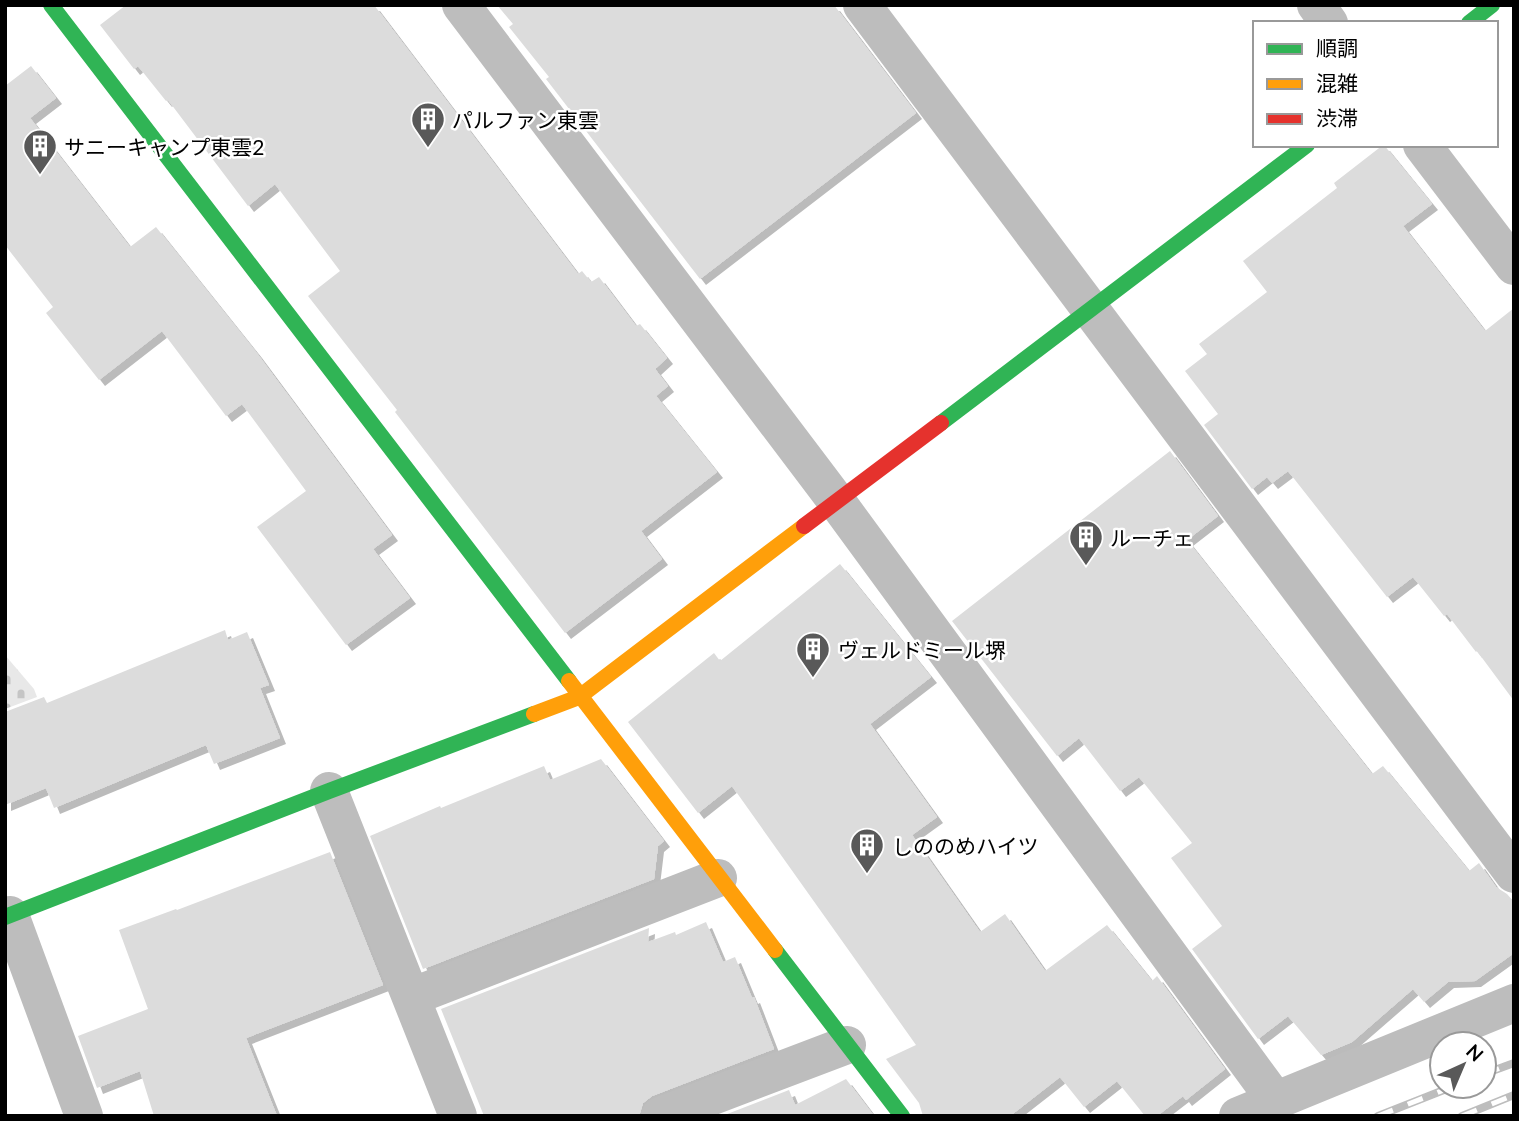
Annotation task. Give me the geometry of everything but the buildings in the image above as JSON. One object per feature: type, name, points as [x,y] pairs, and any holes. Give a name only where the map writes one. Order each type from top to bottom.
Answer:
[{"type":"street","points":[[51,5],[902,1116]]},
{"type":"street","points":[[461,5],[837,502],[1276,1101]]},
{"type":"street","points":[[862,5],[1514,874]]},
{"type":"street","points":[[1316,5],[1328,21]]},
{"type":"street","points":[[1472,21],[1492,5]]},
{"type":"street","points":[[84,1116],[8,916],[579,696],[1304,147]]},
{"type":"street","points":[[1424,147],[1514,266]]},
{"type":"street","points":[[329,791],[458,1116]]},
{"type":"street","points":[[411,997],[718,878]]},
{"type":"street","points":[[1238,1116],[1514,1003]]},
{"type":"street","points":[[660,1116],[848,1045]]},
{"type":"green space","points":[[5,655],[34,689],[37,697],[5,709]]},
{"type":"railway","points":[[1498,1069],[1514,1063]]},
{"type":"railway","points":[[1462,1116],[1514,1095]]},
{"type":"railway","points":[[1378,1116],[1428,1096]]},
{"type":"traffic: fast","points":[[51,5],[569,681]]},
{"type":"traffic: fast","points":[[1472,21],[1492,5]]},
{"type":"traffic: fast","points":[[941,423],[1304,147]]},
{"type":"traffic: fast","points":[[5,917],[534,714]]},
{"type":"traffic: fast","points":[[775,950],[902,1116]]},
{"type":"traffic: slow","points":[[534,714],[579,697],[804,526]]},
{"type":"traffic: slow","points":[[569,681],[775,950]]},
{"type":"traffic: jam","points":[[804,526],[941,423]]},
{"type":"place","name":"パルファン東雲","points":[[428,149]]},
{"type":"place","name":"サニーキャンプ東雲2","points":[[40,176]]},
{"type":"place","name":"ルーチェ","points":[[1086,567]]},
{"type":"place","name":"ヴェルドミール堺","points":[[813,679]]},
{"type":"place","name":"しののめハイツ","points":[[867,875]]}]
